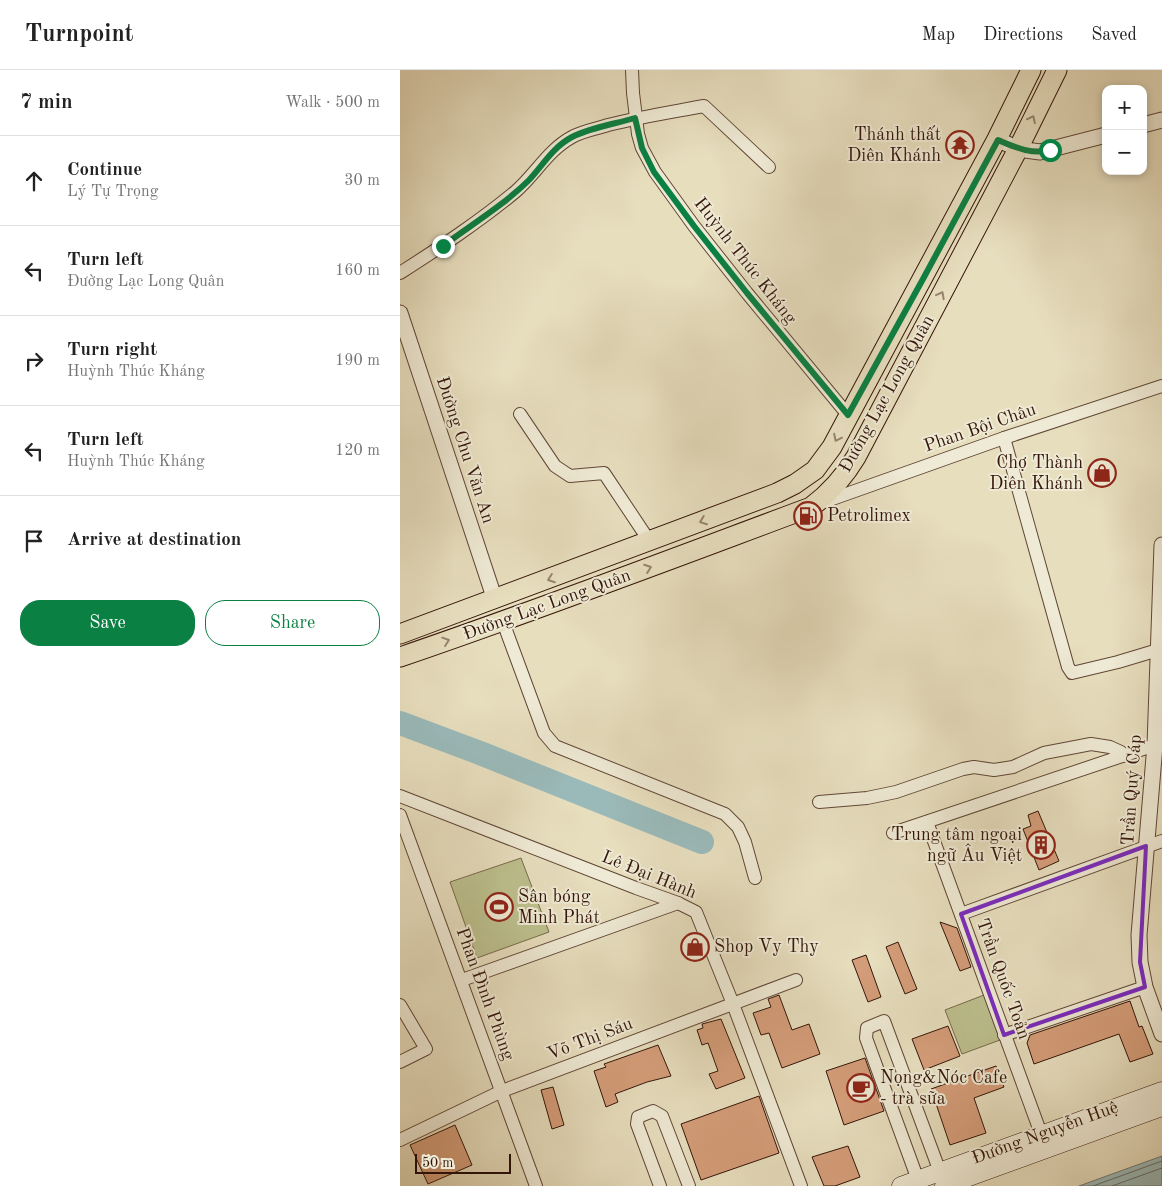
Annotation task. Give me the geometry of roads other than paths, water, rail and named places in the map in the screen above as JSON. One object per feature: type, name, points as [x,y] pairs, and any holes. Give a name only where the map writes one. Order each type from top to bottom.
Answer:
[{"type":"main road","name":"Đường Lạc Long Quân","points":[[400,634],[777,493],[795,484],[814,470],[832,447],[998,140],[1031,70]]},
{"type":"main road","name":"Đường Lạc Long Quân","points":[[400,657],[503,622],[810,506],[822,499],[838,482],[856,457],[1018,149],[1057,70]]},
{"type":"main road","name":"Đường Nguyễn Huệ","points":[[1044,1142],[1162,1091]]},
{"type":"main road","name":"Đường Nguyễn Huệ","points":[[901,1186],[918,1180],[942,1179],[1044,1142],[1162,1107]]},
{"type":"street","name":"Huỳnh Thúc Kháng","points":[[632,70],[635,118],[642,148],[654,172],[747,293],[848,415]]},
{"type":"street","points":[[400,273],[443,246],[515,192],[551,153],[572,137],[589,130],[635,118],[704,106],[769,167]]},
{"type":"street","points":[[1147,124],[1162,120]]},
{"type":"street","points":[[998,140],[1018,149],[1040,152],[1102,136]]},
{"type":"street","name":"Đường Chu Văn An","points":[[400,313],[495,600]]},
{"type":"street","name":"Phan Bội Châu","points":[[810,506],[1004,438],[1162,386]]},
{"type":"street","points":[[520,414],[555,466],[570,476],[604,473],[650,542]]},
{"type":"street","points":[[1004,438],[1065,658],[1072,673],[1158,650]]},
{"type":"street","name":"Trần Quý Cáp","points":[[1162,545],[1155,745],[1139,936],[1140,962],[1145,987],[1162,1034]]},
{"type":"street","points":[[503,622],[544,733],[555,746],[725,814],[738,827],[745,842],[755,878]]},
{"type":"street","points":[[819,802],[867,798],[896,792],[963,769],[974,767],[994,770],[1013,767],[1044,754],[1091,744],[1110,747],[1121,752],[1123,756]]},
{"type":"street","points":[[893,833],[1155,745]]},
{"type":"street","name":"Lê Đại Hành","points":[[400,796],[636,888],[678,902],[696,912],[733,1004],[801,1186]]},
{"type":"street","name":"Phan Đình Phùng","points":[[400,815],[536,1186]]},
{"type":"street","name":"Trần Quốc Toản","points":[[927,822],[1044,1142]]},
{"type":"street","points":[[960,914],[1162,841]]},
{"type":"street","points":[[462,980],[678,902]]},
{"type":"street","name":"Võ Thị Sáu","points":[[400,1140],[502,1091],[796,980]]},
{"type":"street","points":[[1004,1035],[1145,987]]},
{"type":"street","points":[[400,1005],[426,1049],[400,1062]]},
{"type":"street","points":[[918,1180],[866,1038],[867,1028],[884,1021],[942,1179]]},
{"type":"street","points":[[660,1186],[637,1124],[638,1117],[652,1111],[662,1116],[689,1186]]},
{"type":"water","points":[[1162,1156],[1162,1186],[1079,1186]]},
{"type":"waterway","points":[[400,723],[702,842]]},
{"type":"place","name":"Thánh thất Diên Khánh","points":[[960,145]]},
{"type":"place","name":"Chợ Thành Diên Khánh","points":[[1102,473]]},
{"type":"place","name":"Petrolimex","points":[[808,516]]},
{"type":"place","name":"Trung tâm ngoại ngữ Âu Việt","points":[[1041,845]]},
{"type":"place","name":"Sân bóng Minh Phát","points":[[499,907]]},
{"type":"place","name":"Shop Vy Thy","points":[[695,947]]},
{"type":"place","name":"Nọng&Nóc Cafe - trà sữa","points":[[861,1088]]}]
